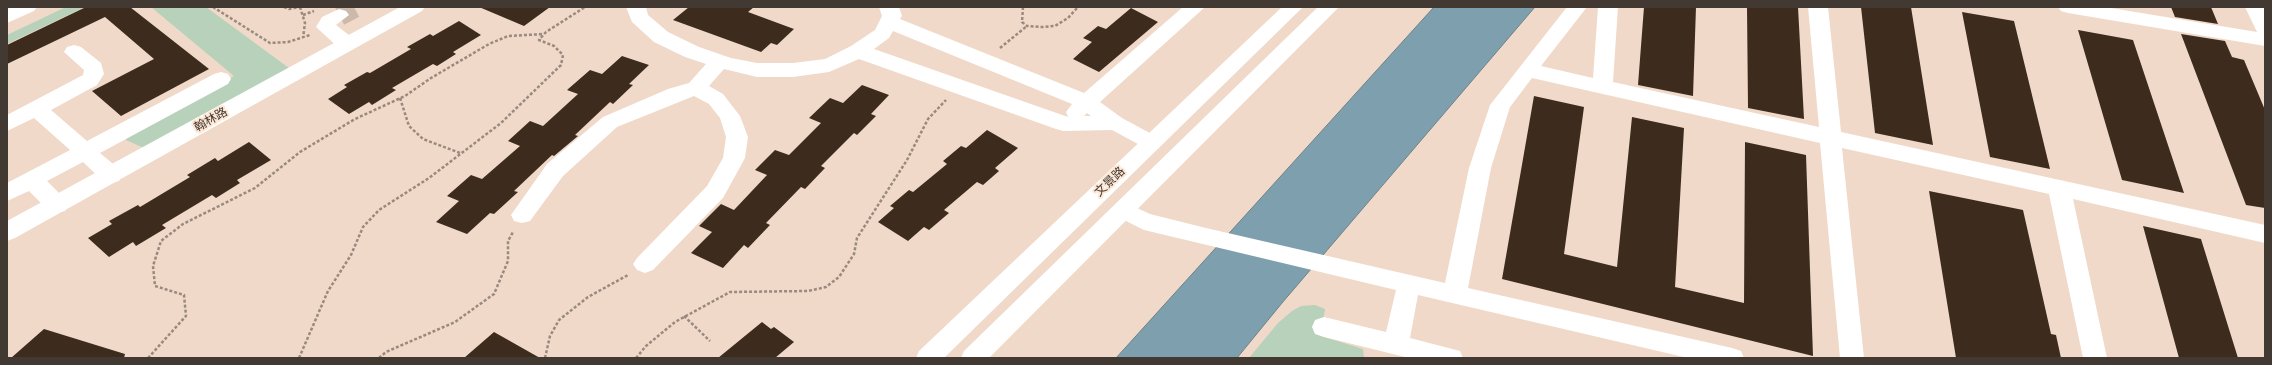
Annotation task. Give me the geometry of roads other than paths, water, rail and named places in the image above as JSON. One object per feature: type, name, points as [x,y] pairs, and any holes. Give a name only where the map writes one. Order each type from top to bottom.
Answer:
[{"type":"main road","points":[[7,17],[27,7]]},
{"type":"main road","name":"翰林路","points":[[7,232],[415,7]]},
{"type":"main road","points":[[636,7],[639,18],[661,37],[692,52],[720,61],[757,70],[793,70],[829,65],[858,51],[882,34],[889,14],[984,61],[1086,102],[1116,123],[1151,143]]},
{"type":"main road","points":[[1063,124],[1086,102],[1195,7]]},
{"type":"main road","name":"文景路","points":[[928,358],[1292,7]]},
{"type":"main road","points":[[972,358],[1329,7]]},
{"type":"main road","points":[[1455,293],[1480,168],[1500,105],[1577,7]]},
{"type":"main road","points":[[1603,87],[1608,7]]},
{"type":"main road","points":[[1818,7],[1852,358]]},
{"type":"main road","points":[[2068,7],[2265,40]]},
{"type":"main road","points":[[2255,7],[2265,30]]},
{"type":"main road","points":[[333,22],[347,44]]},
{"type":"main road","points":[[858,51],[1063,124],[1116,123]]},
{"type":"main road","points":[[7,124],[79,88],[90,80],[94,74],[94,68],[74,52]]},
{"type":"main road","points":[[522,215],[555,170],[610,122],[676,94],[696,88],[720,61]]},
{"type":"main road","points":[[958,86],[984,61]]},
{"type":"main road","points":[[1527,70],[2265,234]]},
{"type":"main road","points":[[7,193],[221,79]]},
{"type":"main road","points":[[645,264],[715,192],[734,158],[737,137],[730,116],[716,98],[696,88]]},
{"type":"main road","points":[[37,109],[111,175]]},
{"type":"main road","points":[[32,180],[57,205]]},
{"type":"main road","points":[[2059,188],[2095,358]]},
{"type":"main road","points":[[1124,210],[1144,221],[1206,237],[1309,259],[1732,358]]},
{"type":"main road","points":[[1396,344],[1409,283]]},
{"type":"main road","points":[[1324,326],[1451,358]]},
{"type":"water","points":[[1434,7],[1535,7],[1282,303],[1237,358],[1116,358]]},
{"type":"tunnel","points":[[339,15],[354,7]]}]
